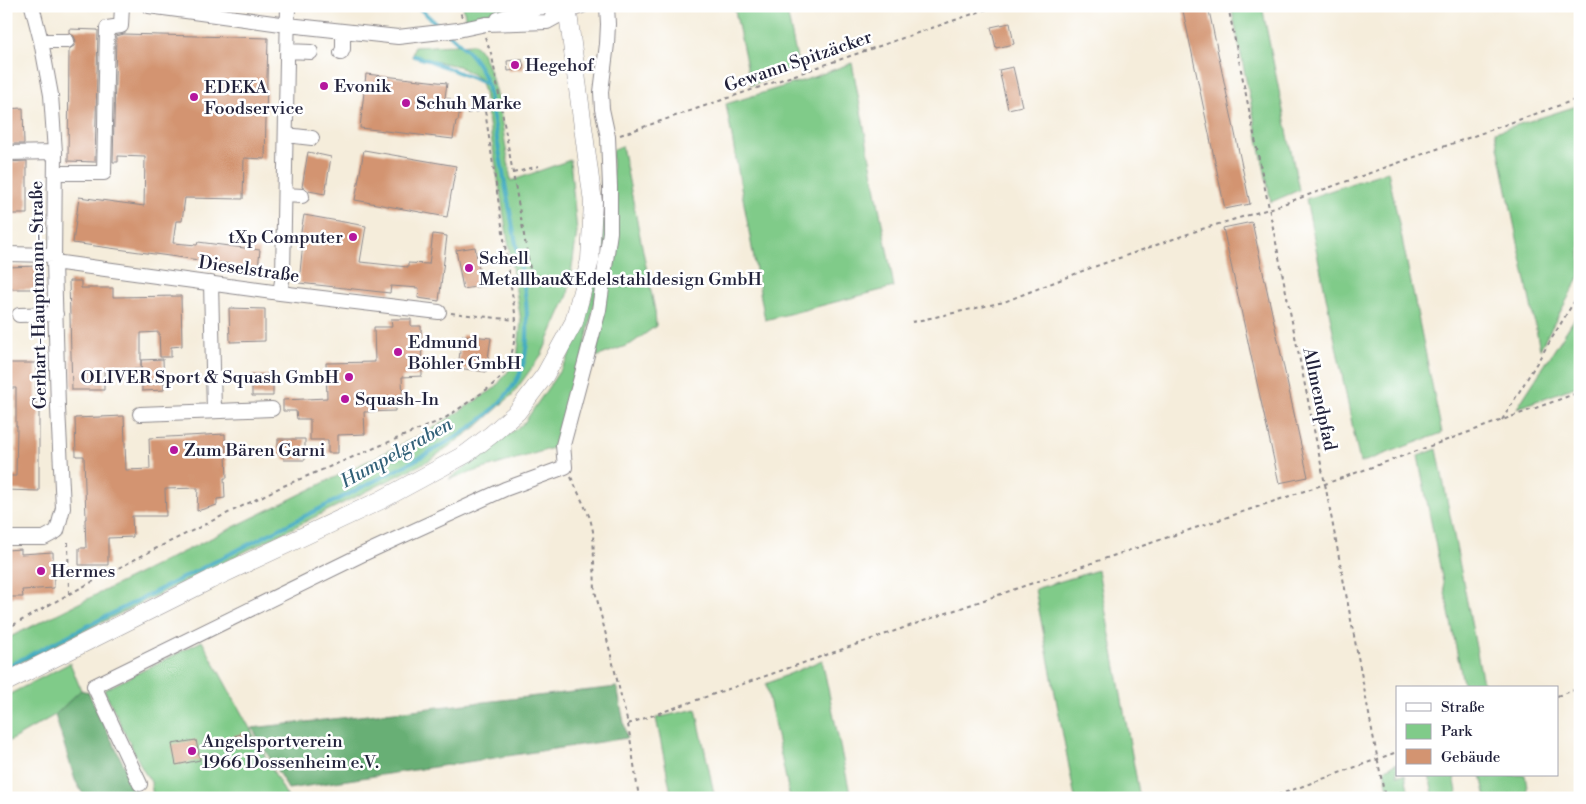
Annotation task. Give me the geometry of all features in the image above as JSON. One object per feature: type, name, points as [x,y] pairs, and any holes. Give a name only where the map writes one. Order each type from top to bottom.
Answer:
[{"type":"main road","points":[[6,682],[210,580],[381,500],[466,454],[517,412],[545,375],[574,322],[590,260],[593,202],[572,8]]},
{"type":"street","name":"Gerhart-Hauptmann-Straße","points":[[32,6],[41,40],[51,95],[54,152],[54,259],[63,508],[57,531]]},
{"type":"street","points":[[55,173],[104,173],[107,28],[121,26],[122,6]]},
{"type":"street","points":[[148,6],[288,25],[398,37],[438,33],[484,25],[547,22],[572,8]]},
{"type":"street","points":[[280,293],[283,275],[288,6]]},
{"type":"street","points":[[140,784],[94,686],[362,554],[505,488],[565,467],[563,445],[599,310],[609,242],[610,187],[608,137],[602,109],[601,92],[607,44],[607,6]]},
{"type":"street","points":[[484,25],[499,18],[534,7],[572,8]]},
{"type":"street","points":[[341,54],[343,49],[343,31]]},
{"type":"street","points":[[41,40],[67,41]]},
{"type":"street","points":[[287,51],[311,52]]},
{"type":"street","points":[[286,135],[312,138]]},
{"type":"street","points":[[6,153],[54,152]]},
{"type":"street","points":[[284,195],[302,196]]},
{"type":"street","name":"Dieselstraße","points":[[6,254],[54,259],[280,293],[439,312]]},
{"type":"street","points":[[211,283],[214,411]]},
{"type":"street","points":[[19,315],[56,314]]},
{"type":"street","points":[[140,414],[272,409]]},
{"type":"street","points":[[6,538],[44,538],[57,531]]},
{"type":"path","name":"Gewann Spitzäcker","points":[[608,137],[617,136],[996,6]]},
{"type":"path","name":"Allmendpfad","points":[[1228,6],[1325,484],[1385,798]]},
{"type":"path","points":[[484,25],[492,56],[532,280]]},
{"type":"path","points":[[6,629],[151,551],[281,487],[444,419],[489,388],[501,377],[510,363],[516,320],[483,97]]},
{"type":"path","points":[[912,322],[1004,302],[1202,228],[1269,209],[1580,98]]},
{"type":"path","points":[[467,113],[485,110]]},
{"type":"path","points":[[513,173],[539,166]]},
{"type":"path","points":[[1502,420],[1580,292]]},
{"type":"path","points":[[439,312],[516,320]]},
{"type":"path","points":[[628,724],[1024,586],[1325,484],[1580,392]]},
{"type":"path","points":[[565,467],[576,484],[590,518],[593,531],[595,591],[628,724],[639,798]]},
{"type":"path","points":[[57,531],[68,542],[69,594]]},
{"type":"path","points":[[1558,696],[1580,688]]},
{"type":"path","points":[[1270,798],[1396,752]]},
{"type":"green space","points":[[463,6],[516,6],[466,21]]},
{"type":"green space","points":[[734,6],[786,6],[799,69],[751,85]]},
{"type":"green space","points":[[1231,6],[1262,6],[1299,190],[1271,202]]},
{"type":"green space","points":[[474,44],[482,53],[494,86],[511,181],[570,160],[577,232],[568,295],[542,354],[512,395],[480,424],[430,460],[6,670],[6,639],[429,431],[495,388],[517,360],[521,321],[484,93],[480,79],[458,66],[412,57],[414,47]]},
{"type":"green space","points":[[852,63],[894,287],[765,320],[726,104],[805,80]]},
{"type":"green space","points":[[1580,105],[1580,276],[1540,349],[1495,132]]},
{"type":"green space","points":[[608,137],[610,232],[563,445],[449,479],[524,423],[567,360],[591,299],[603,236],[601,144]]},
{"type":"green space","points":[[622,146],[655,311],[656,326],[631,344],[596,357],[613,231],[612,150]]},
{"type":"green space","points":[[1388,171],[1442,433],[1360,463],[1306,199]]},
{"type":"green space","points":[[1580,310],[1580,385],[1517,408]]},
{"type":"green space","points":[[1437,449],[1484,686],[1464,686],[1418,456]]},
{"type":"green space","points":[[1098,570],[1140,798],[1075,798],[1035,589]]},
{"type":"green space","points":[[202,641],[288,798],[153,798],[151,782],[143,770],[104,690]]},
{"type":"green space","points":[[822,660],[851,798],[790,798],[766,684]]},
{"type":"green space","points":[[70,663],[81,690],[55,715],[6,743],[6,696]]},
{"type":"green space","points":[[617,687],[627,738],[288,789],[252,728]]},
{"type":"green space","points":[[81,690],[88,692],[140,798],[85,798],[75,780],[55,715]]},
{"type":"green space","points":[[696,709],[715,798],[672,798],[656,718]]},
{"type":"green space","points":[[1396,764],[1396,776],[1405,776],[1410,798],[1390,798],[1384,770]]},
{"type":"green space","points":[[1429,776],[1454,776],[1458,798],[1434,798]]},
{"type":"green space","points":[[1481,776],[1525,776],[1529,798],[1486,798]]},
{"type":"building","points":[[1182,6],[1208,6],[1250,204],[1225,209]]},
{"type":"building","points":[[1010,23],[1014,44],[996,48],[991,27]]},
{"type":"building","points":[[69,29],[98,30],[95,162],[68,161],[69,49],[74,46],[76,41],[74,36],[69,33]]},
{"type":"building","name":"EDEKA Foodservice","points":[[124,34],[268,38],[265,159],[244,158],[243,199],[185,198],[182,221],[176,221],[173,243],[197,245],[198,242],[260,250],[258,268],[73,243],[79,197],[144,206],[145,157],[118,156],[118,162],[113,162],[116,36]]},
{"type":"building","name":"Hegehof","points":[[522,59],[524,69],[508,71],[507,61]]},
{"type":"building","points":[[1013,67],[1022,106],[1008,109],[999,70]]},
{"type":"building","name":"Schuh Marke","points":[[366,74],[447,83],[445,98],[451,99],[450,107],[460,109],[453,139],[360,128]]},
{"type":"building","points":[[23,108],[24,144],[6,144],[6,109]]},
{"type":"building","points":[[364,150],[456,166],[447,217],[355,200]]},
{"type":"building","points":[[308,152],[331,157],[325,194],[309,191],[302,187]]},
{"type":"building","points":[[27,161],[27,214],[7,214],[6,162]]},
{"type":"building","points":[[304,215],[366,226],[360,262],[408,267],[408,263],[429,264],[433,234],[447,236],[439,301],[418,298],[419,288],[391,286],[390,293],[299,283],[303,242],[299,242]]},
{"type":"building","points":[[1252,222],[1308,477],[1279,483],[1223,228]]},
{"type":"building","name":"Schell Metallbau&Edelstahldesign GmbH","points":[[475,247],[482,286],[463,289],[456,250]]},
{"type":"building","points":[[39,266],[40,289],[6,289],[6,267]]},
{"type":"building","points":[[69,281],[81,281],[81,288],[113,288],[113,297],[181,296],[182,346],[171,347],[171,357],[160,357],[159,332],[141,333],[141,369],[104,369],[104,390],[72,390]]},
{"type":"building","points":[[229,308],[265,309],[265,341],[230,342]]},
{"type":"building","points":[[391,319],[411,319],[411,326],[421,326],[422,376],[402,377],[403,402],[395,402],[395,411],[364,412],[365,434],[338,435],[338,453],[328,453],[328,440],[310,440],[310,419],[297,419],[296,411],[283,411],[283,400],[327,398],[326,363],[375,362],[374,327],[392,327]]},
{"type":"building","points":[[462,335],[491,338],[486,372],[458,368]]},
{"type":"building","points":[[163,359],[164,390],[142,391],[141,360]]},
{"type":"building","points":[[6,363],[36,363],[36,406],[39,406],[39,491],[6,490],[6,476],[16,476],[17,426],[16,388],[6,388]]},
{"type":"building","points":[[252,375],[273,375],[273,396],[252,396]]},
{"type":"building","points":[[124,416],[126,470],[150,469],[149,438],[225,434],[227,478],[224,478],[225,498],[217,499],[217,505],[197,511],[198,488],[165,489],[166,516],[132,516],[133,537],[108,538],[108,565],[79,565],[79,548],[86,548],[86,519],[84,456],[76,456],[75,418]]},
{"type":"building","points":[[278,439],[305,439],[305,460],[284,460],[284,454],[278,454]]},
{"type":"building","points":[[21,549],[21,554],[53,552],[54,588],[22,590],[23,597],[6,597],[6,550]]},
{"type":"building","points":[[248,732],[252,744],[237,748],[234,736]]},
{"type":"building","points":[[196,740],[200,760],[176,765],[172,744]]},
{"type":"waterway","points":[[417,6],[441,28]]},
{"type":"waterway","name":"Humpelgraben","points":[[6,667],[437,448],[479,421],[503,399],[513,386],[521,371],[526,345],[526,298],[487,84],[472,56],[449,34]]},
{"type":"waterway","points":[[414,56],[487,84]]},
{"type":"place","name":"Hegehof","points":[[515,65]]},
{"type":"place","name":"Evonik","points":[[324,86]]},
{"type":"place","name":"EDEKA Foodservice","points":[[194,97]]},
{"type":"place","name":"Schuh Marke","points":[[406,103]]},
{"type":"place","name":"tXp Computer","points":[[353,237]]},
{"type":"place","name":"Schell Metallbau&Edelstahldesign GmbH","points":[[469,268]]},
{"type":"place","name":"Edmund Böhler GmbH","points":[[398,352]]},
{"type":"place","name":"OLIVER Sport & Squash GmbH","points":[[349,377]]},
{"type":"place","name":"Squash-In","points":[[345,399]]},
{"type":"place","name":"Zum Bären Garni","points":[[174,450]]},
{"type":"place","name":"Hermes","points":[[41,571]]},
{"type":"place","name":"Angelsportverein 1966 Dossenheim e.V.","points":[[192,751]]}]
